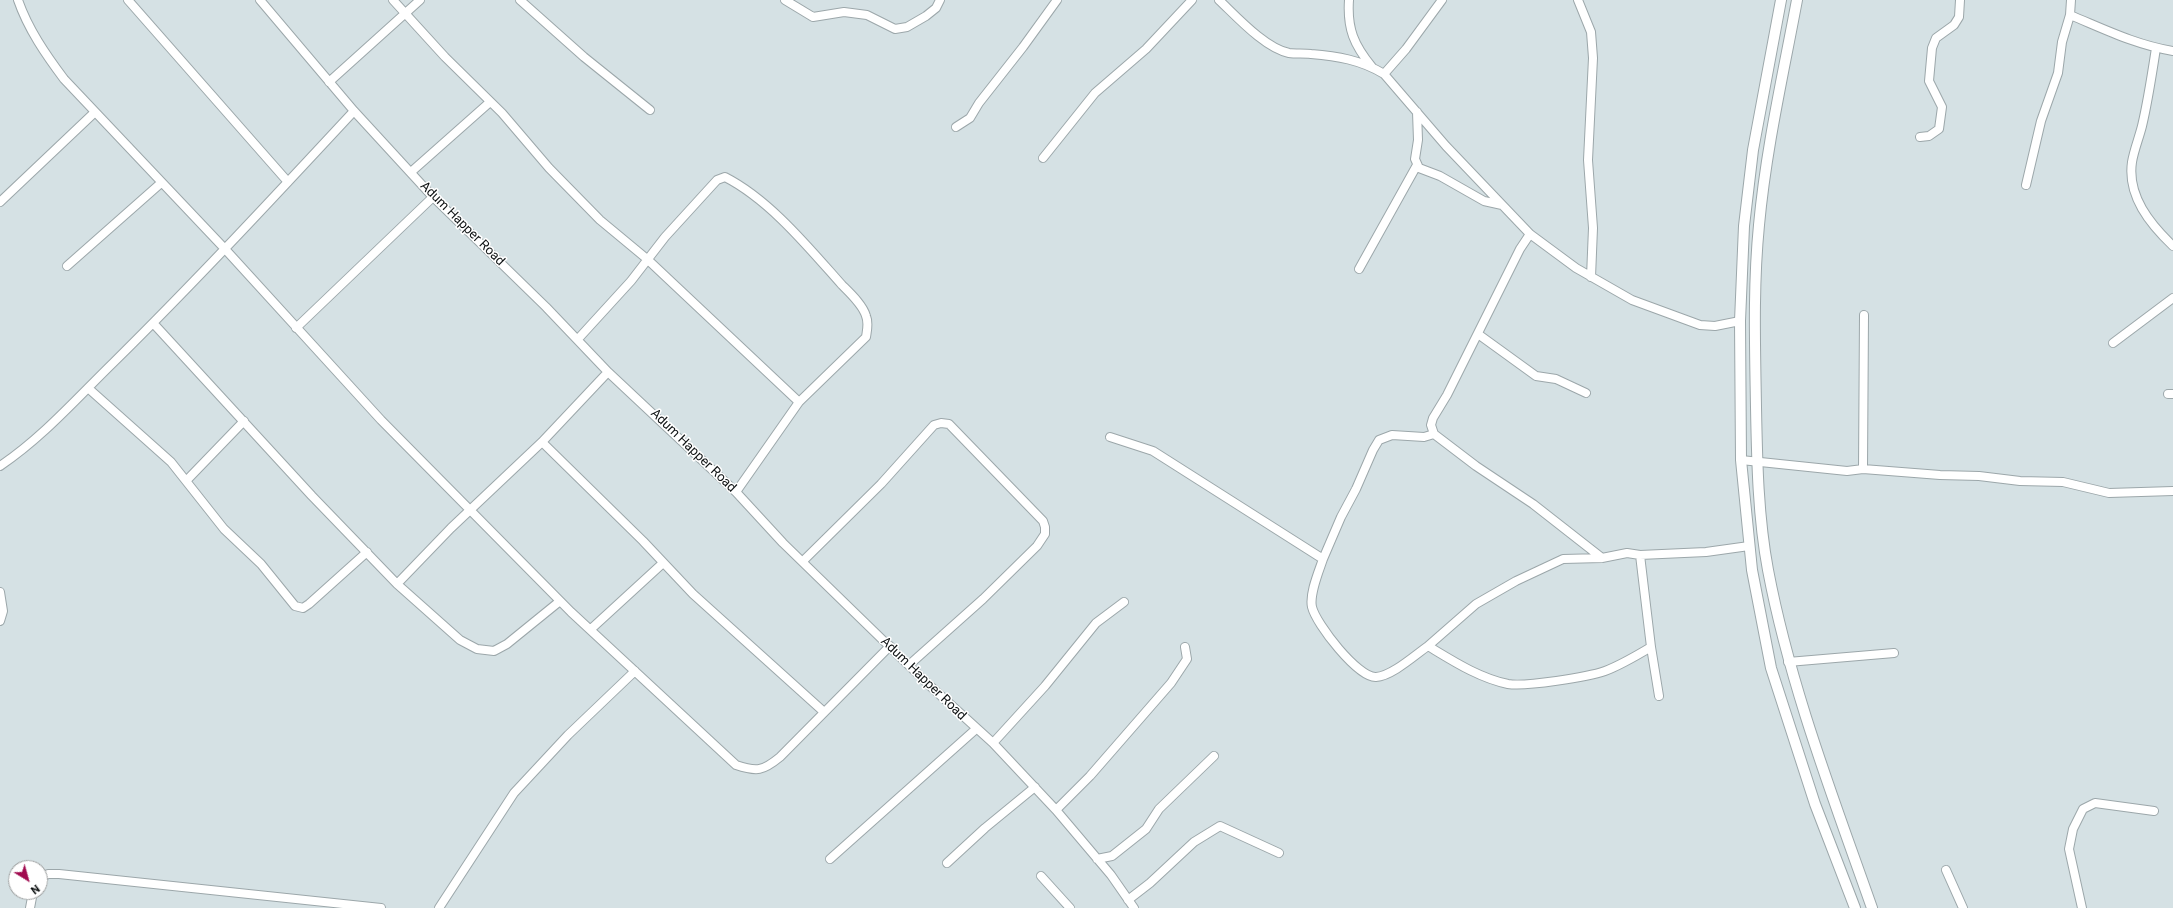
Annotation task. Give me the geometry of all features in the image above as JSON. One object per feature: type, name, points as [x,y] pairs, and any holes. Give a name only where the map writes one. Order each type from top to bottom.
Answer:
[{"type":"street","points":[[18,0],[30,26],[48,58],[95,112],[225,249],[360,398],[560,601],[736,765],[751,770],[767,768],[780,757],[890,646]]},
{"type":"street","points":[[128,0],[288,182]]},
{"type":"street","name":"Adum Happer Road","points":[[260,0],[354,111],[433,197],[578,339],[608,372],[736,492],[783,543],[908,665],[976,729],[992,742],[1056,810],[1097,858],[1130,905]]},
{"type":"street","points":[[393,0],[406,12],[436,48],[490,102],[560,179],[610,230],[647,259],[798,402]]},
{"type":"street","points":[[329,82],[420,0]]},
{"type":"street","points":[[520,0],[579,52],[650,110]]},
{"type":"street","points":[[785,0],[813,17],[844,12],[867,16],[895,28],[907,27],[926,16],[936,8],[940,0]]},
{"type":"street","points":[[956,127],[970,118],[979,103],[1023,47],[1057,0]]},
{"type":"street","points":[[1043,158],[1095,93],[1146,49],[1192,0]]},
{"type":"street","points":[[1219,0],[1244,24],[1274,47],[1289,53],[1345,58],[1372,67],[1384,74],[1446,146],[1530,234],[1591,277],[1632,300],[1700,325],[1715,326],[1740,321]]},
{"type":"street","points":[[1349,0],[1350,31],[1363,56],[1372,67]]},
{"type":"street","points":[[1384,74],[1406,49],[1442,0]]},
{"type":"street","points":[[1578,0],[1591,32],[1593,58],[1588,160],[1593,228],[1591,277]]},
{"type":"street","points":[[1781,0],[1753,150],[1744,226],[1740,321],[1741,460],[1749,546],[1772,668],[1815,804],[1855,908]]},
{"type":"street","points":[[1797,0],[1768,151],[1759,225],[1755,322],[1757,462],[1768,568],[1788,662],[1872,908]]},
{"type":"street","points":[[1920,137],[1929,136],[1940,129],[1942,107],[1929,81],[1932,48],[1936,38],[1954,25],[1959,17],[1960,0]]},
{"type":"street","points":[[2026,185],[2041,121],[2058,73],[2062,42],[2070,15],[2071,0]]},
{"type":"street","points":[[2070,15],[2117,36],[2156,48],[2173,51]]},
{"type":"street","points":[[2156,48],[2145,113],[2131,173],[2135,195],[2142,211],[2151,224],[2173,246]]},
{"type":"street","points":[[410,172],[490,102]]},
{"type":"street","points":[[0,466],[24,450],[51,427],[225,249],[354,111]]},
{"type":"street","points":[[0,202],[95,112]]},
{"type":"street","points":[[1417,112],[1418,140],[1415,158],[1417,165],[1425,171],[1440,176],[1484,201],[1503,205]]},
{"type":"street","points":[[1359,270],[1417,165]]},
{"type":"street","points":[[578,339],[631,281],[647,259],[716,180],[725,177],[740,184],[763,203],[829,270],[866,315],[868,327],[866,337],[798,402],[736,492]]},
{"type":"street","points":[[67,266],[161,183]]},
{"type":"street","points":[[296,328],[433,197]]},
{"type":"street","points":[[1530,234],[1520,250],[1447,395],[1433,418],[1431,425],[1434,434],[1476,466],[1533,504],[1602,558]]},
{"type":"street","points":[[2113,343],[2173,298]]},
{"type":"street","points":[[1864,315],[1864,469]]},
{"type":"street","points":[[154,323],[312,496],[397,584],[460,640],[477,649],[494,650],[507,644],[560,601]]},
{"type":"street","points":[[1478,334],[1536,376],[1556,379],[1586,393]]},
{"type":"street","points":[[397,584],[470,510],[542,442],[608,372]]},
{"type":"street","points":[[88,388],[153,444],[187,480],[224,529],[261,564],[295,606],[303,608],[309,604],[367,552]]},
{"type":"street","points":[[187,480],[244,421]]},
{"type":"street","points":[[803,561],[880,484],[934,425],[941,423],[949,424],[1043,521],[1045,534],[1037,546],[1003,581],[908,665]]},
{"type":"street","points":[[1434,434],[1424,437],[1392,435],[1379,440],[1341,517],[1323,559],[1314,585],[1312,606],[1317,618],[1332,640],[1347,657],[1368,676],[1376,677],[1387,674],[1428,646],[1476,604],[1516,580],[1563,559],[1602,558],[1627,552],[1640,555],[1706,552],[1749,546]]},
{"type":"street","points":[[1110,437],[1153,451],[1323,559]]},
{"type":"street","points":[[542,442],[708,609],[824,712]]},
{"type":"street","points":[[1741,460],[1847,471],[1864,469],[1940,475],[1978,476],[2020,481],[2063,482],[2109,493],[2173,491]]},
{"type":"street","points":[[1640,555],[1651,647],[1659,696]]},
{"type":"street","points":[[591,629],[663,563]]},
{"type":"street","points":[[0,592],[3,611],[0,621]]},
{"type":"street","points":[[992,742],[1045,686],[1096,623],[1124,602]]},
{"type":"street","points":[[1428,646],[1472,671],[1509,684],[1532,684],[1604,671],[1632,659],[1651,647]]},
{"type":"street","points":[[1056,810],[1090,776],[1171,683],[1187,659],[1185,647]]},
{"type":"street","points":[[1788,662],[1894,653]]},
{"type":"street","points":[[439,908],[514,793],[568,735],[635,671]]},
{"type":"street","points":[[830,859],[976,729]]},
{"type":"street","points":[[1097,858],[1112,856],[1146,829],[1155,813],[1214,756]]},
{"type":"street","points":[[947,863],[985,828],[1034,787]]},
{"type":"street","points":[[1815,804],[1833,797]]},
{"type":"street","points":[[2082,908],[2069,849],[2073,829],[2083,810],[2095,803],[2154,811]]},
{"type":"street","points":[[1130,905],[1150,883],[1194,842],[1220,826],[1279,853]]},
{"type":"street","points":[[1946,870],[1963,908]]},
{"type":"street","points":[[48,874],[381,908]]},
{"type":"street","points":[[1041,876],[1070,908]]}]
